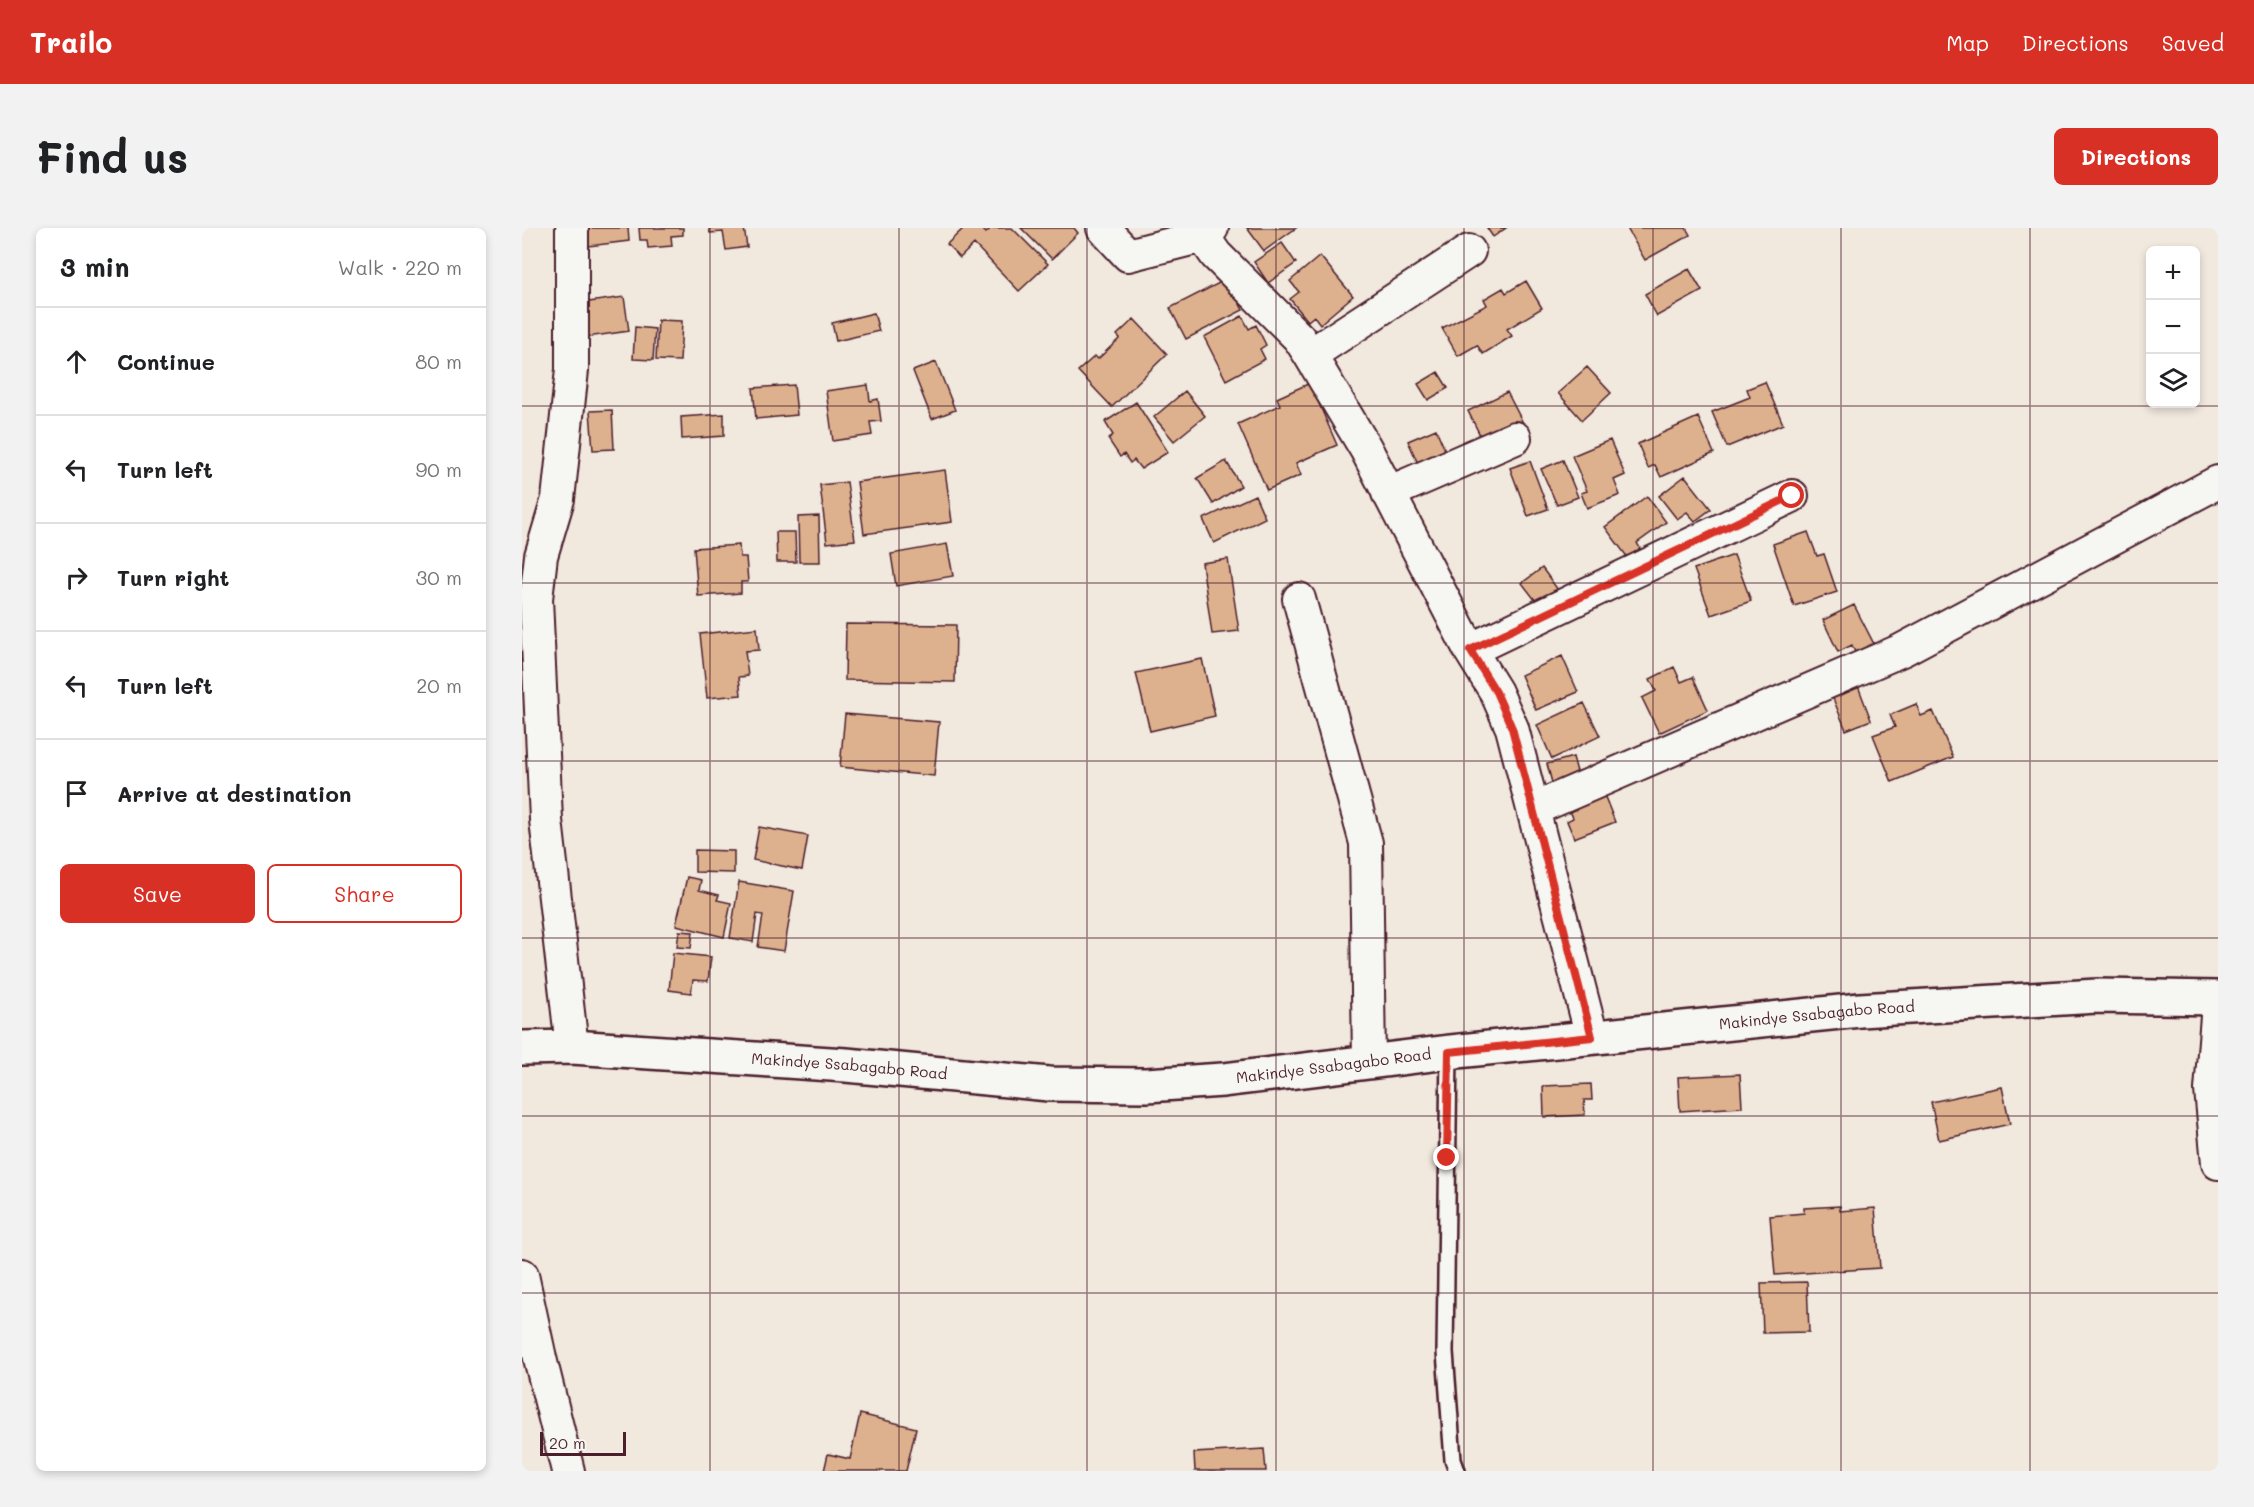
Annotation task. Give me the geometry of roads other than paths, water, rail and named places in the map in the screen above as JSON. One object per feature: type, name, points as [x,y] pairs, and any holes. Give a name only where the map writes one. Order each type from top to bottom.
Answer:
[{"type":"street","points":[[572,228],[572,370],[558,499],[541,556],[536,598],[546,819],[572,1047]]},
{"type":"street","points":[[1103,228],[1128,255],[1204,231],[1216,255],[1299,338],[1355,429],[1470,650],[1507,714],[1534,809],[1592,1037]]},
{"type":"street","points":[[1310,355],[1469,251]]},
{"type":"street","points":[[1388,493],[1515,438]]},
{"type":"street","points":[[1534,809],[1902,650],[2218,482]]},
{"type":"street","points":[[1470,650],[1792,496]]},
{"type":"street","points":[[1299,599],[1366,843],[1369,1062]]},
{"type":"street","name":"Makindye Ssabagabo Road","points":[[522,1048],[572,1047],[846,1065],[1049,1084],[1146,1085],[1223,1080],[1449,1052],[1896,1008],[2097,996],[2218,998]]},
{"type":"street","points":[[2218,1004],[2211,1090],[2218,1163]]},
{"type":"street","points":[[522,1275],[568,1471]]},
{"type":"lane","points":[[1449,1052],[1445,1352],[1454,1460],[1457,1471]]}]
